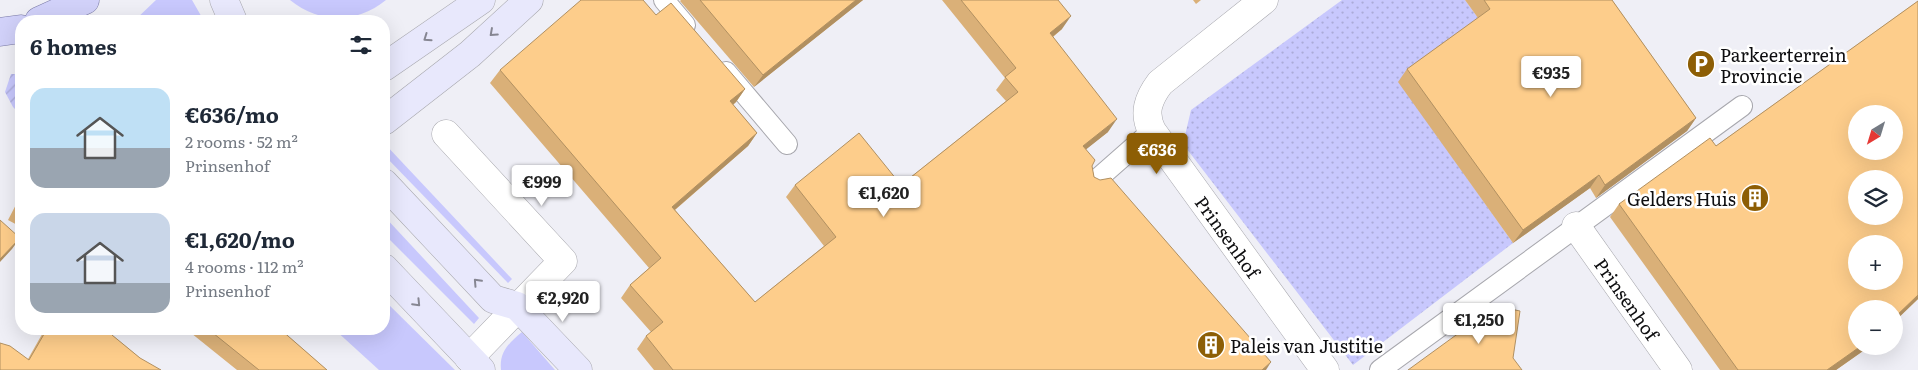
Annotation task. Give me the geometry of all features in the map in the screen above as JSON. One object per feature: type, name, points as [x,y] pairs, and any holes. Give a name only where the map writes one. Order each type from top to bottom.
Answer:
[{"type":"main road","points":[[50,15],[85,0]]},
{"type":"street","points":[[224,0],[230,15]]},
{"type":"street","points":[[390,63],[481,0]]},
{"type":"street","points":[[390,116],[470,54],[529,0]]},
{"type":"street","name":"Prinsenhof","points":[[1264,0],[1160,83],[1152,94],[1146,119],[1152,131],[1325,370]]},
{"type":"street","points":[[390,274],[475,364],[517,306],[563,261],[446,134]]},
{"type":"street","points":[[390,189],[493,299],[517,306],[578,370]]},
{"type":"street","name":"Prinsenhof","points":[[1576,226],[1678,370]]},
{"type":"lane","points":[[664,0],[696,38]]},
{"type":"lane","points":[[716,60],[787,144]]},
{"type":"lane","points":[[1380,370],[1742,106]]},
{"type":"lane","points":[[1094,182],[1152,131]]},
{"type":"shaded area","points":[[156,0],[192,0],[201,15],[140,15]]},
{"type":"shaded area","points":[[290,0],[386,0],[374,8],[356,15],[320,15],[302,8]]},
{"type":"shaded area","points":[[1342,0],[1465,0],[1481,22],[1399,82],[1513,243],[1353,365],[1183,144],[1191,110]]},
{"type":"shaded area","points":[[11,74],[15,74],[15,109],[5,92]]},
{"type":"shaded area","points":[[390,149],[512,279],[508,283],[390,161]]},
{"type":"shaded area","points":[[390,222],[479,318],[474,324],[390,240]]},
{"type":"shaded area","points":[[390,306],[455,370],[379,370],[341,335],[390,335]]},
{"type":"shaded area","points":[[522,332],[555,370],[501,370],[503,353]]},
{"type":"building","points":[[581,0],[643,0],[656,15],[671,3],[745,89],[730,101],[757,133],[672,207],[755,302],[836,237],[795,185],[859,133],[901,185],[1018,92],[1005,77],[1016,68],[961,0],[1058,0],[1071,16],[1050,33],[1117,119],[1083,146],[1095,160],[1092,166],[1094,177],[1100,180],[1111,178],[1271,362],[1262,370],[673,370],[646,336],[663,322],[630,285],[661,258],[500,70]]},
{"type":"building","points":[[700,0],[856,0],[763,75]]},
{"type":"building","points":[[1484,0],[1612,0],[1696,118],[1605,185],[1599,175],[1523,230],[1407,69],[1490,9]]},
{"type":"building","name":"Gelders Huis","points":[[1918,1],[1918,295],[1903,309],[1903,300],[1848,300],[1848,355],[1827,370],[1738,370],[1619,204],[1710,138],[1716,146]]},
{"type":"building","points":[[0,220],[15,234],[15,243],[0,259]]},
{"type":"building","points":[[1496,306],[1520,311],[1513,358],[1522,370],[1408,370]]},
{"type":"building","points":[[44,335],[112,335],[140,358],[161,370],[0,370],[0,343],[10,346],[29,360]]},
{"type":"building","points":[[215,335],[287,335],[327,370],[259,370]]},
{"type":"place","name":"Parkeerterrein Provincie","points":[[1701,64]]},
{"type":"place","name":"Gelders Huis","points":[[1755,198]]},
{"type":"place","name":"Paleis van Justitie","points":[[1211,345]]}]
